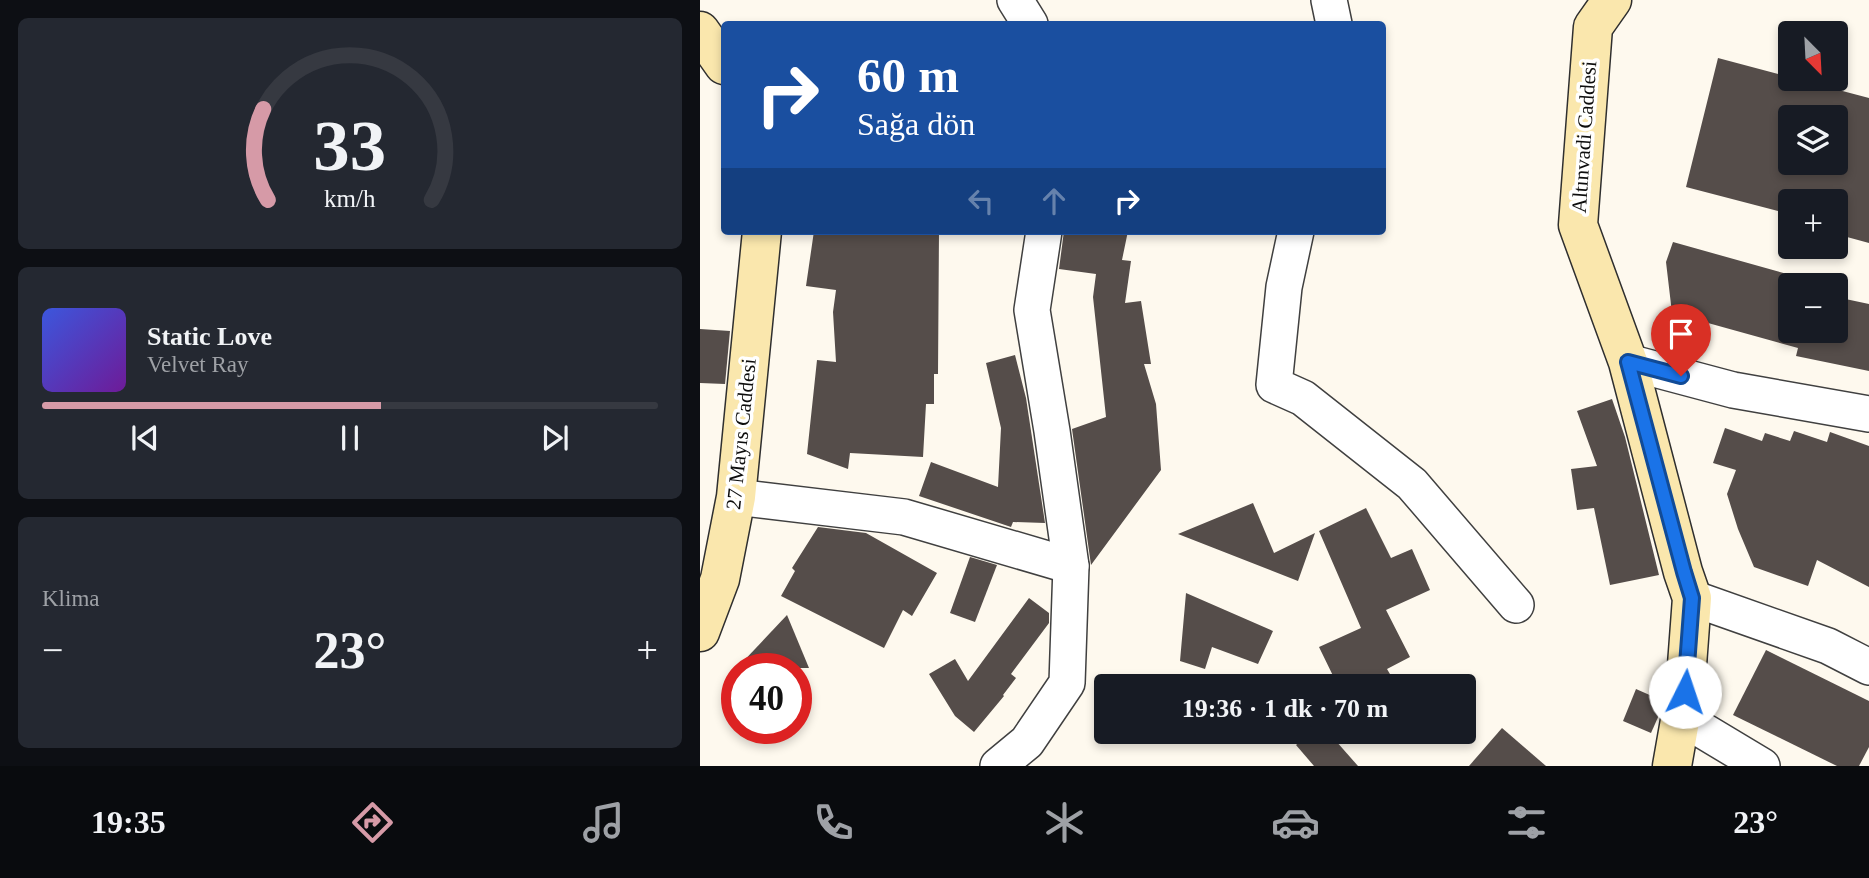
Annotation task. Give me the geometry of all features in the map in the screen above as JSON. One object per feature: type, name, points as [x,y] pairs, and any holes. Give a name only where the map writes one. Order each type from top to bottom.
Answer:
[{"type":"street","points":[[1015,0],[1028,21]]},
{"type":"street","points":[[1329,0],[1333,21]]},
{"type":"street","name":"Altınvadi Caddesi","points":[[1612,0],[1593,27],[1577,225],[1628,362],[1692,598],[1682,719],[1672,766]]},
{"type":"street","points":[[700,31],[721,61]]},
{"type":"street","name":"27 Mayıs Caddesi","points":[[700,632],[720,579],[736,497],[762,235]]},
{"type":"street","points":[[998,766],[1027,742],[1067,683],[1071,566],[1032,310],[1043,235]]},
{"type":"street","points":[[1295,235],[1284,287],[1274,385],[1303,398],[1412,484],[1516,605]]},
{"type":"street","points":[[1628,362],[1733,390],[1869,414]]},
{"type":"street","points":[[736,497],[904,517],[1071,566]]},
{"type":"street","points":[[1692,598],[1828,646],[1869,667]]},
{"type":"street","points":[[1682,719],[1762,766]]},
{"type":"building","points":[[1718,58],[1778,74],[1778,91],[1843,91],[1869,98],[1869,243],[1848,237],[1848,189],[1778,189],[1778,211],[1686,187]]},
{"type":"building","points":[[813,235],[939,235],[938,374],[934,374],[934,404],[926,404],[923,457],[850,453],[848,469],[807,454],[817,360],[836,362],[833,312],[836,290],[806,286]]},
{"type":"building","points":[[1063,235],[1127,235],[1122,260],[1131,261],[1125,303],[1141,301],[1151,364],[1144,364],[1156,404],[1161,470],[1091,565],[1072,429],[1106,417],[1093,297],[1096,274],[1059,269]]},
{"type":"building","points":[[1673,242],[1783,273],[1778,273],[1778,342],[1672,313],[1666,262]]},
{"type":"building","points":[[1848,300],[1869,304],[1869,371],[1796,356],[1798,348],[1780,343],[1848,343]]},
{"type":"building","points":[[700,329],[730,331],[725,384],[700,383]]},
{"type":"building","points":[[1015,355],[1026,398],[1045,523],[1013,522],[1011,527],[919,496],[931,462],[998,487],[1001,428],[986,363]]},
{"type":"building","points":[[1612,399],[1625,437],[1659,575],[1610,585],[1594,508],[1577,510],[1571,469],[1597,466],[1577,411]]},
{"type":"building","points":[[1725,428],[1762,441],[1765,433],[1790,441],[1794,431],[1827,442],[1830,432],[1869,446],[1869,587],[1817,560],[1808,586],[1754,567],[1727,494],[1736,470],[1713,463]]},
{"type":"building","points":[[1253,503],[1274,553],[1315,533],[1298,581],[1178,534]]},
{"type":"building","points":[[1366,508],[1391,558],[1412,549],[1430,590],[1386,610],[1410,657],[1387,669],[1390,674],[1332,674],[1319,647],[1361,628],[1319,531]]},
{"type":"building","points":[[818,527],[866,533],[937,573],[912,616],[903,610],[884,648],[781,596],[795,571],[792,568]]},
{"type":"building","points":[[970,557],[997,565],[975,622],[950,613]]},
{"type":"building","points":[[1186,593],[1273,631],[1258,664],[1212,647],[1205,669],[1180,661]]},
{"type":"building","points":[[1029,598],[1049,613],[1049,623],[1011,674],[1016,678],[1004,696],[974,732],[955,716],[929,674],[955,659],[968,681]]},
{"type":"building","points":[[787,615],[803,653],[751,653]]},
{"type":"building","points":[[1766,650],[1869,701],[1869,747],[1859,766],[1837,766],[1733,715]]},
{"type":"building","points":[[1636,689],[1661,700],[1659,715],[1651,733],[1623,721]]},
{"type":"building","points":[[1502,728],[1546,766],[1469,766]]},
{"type":"building","points":[[1339,744],[1358,766],[1314,766],[1296,745]]},
{"type":"route","points":[[1681,376],[1628,362],[1692,598],[1685,692]]}]
